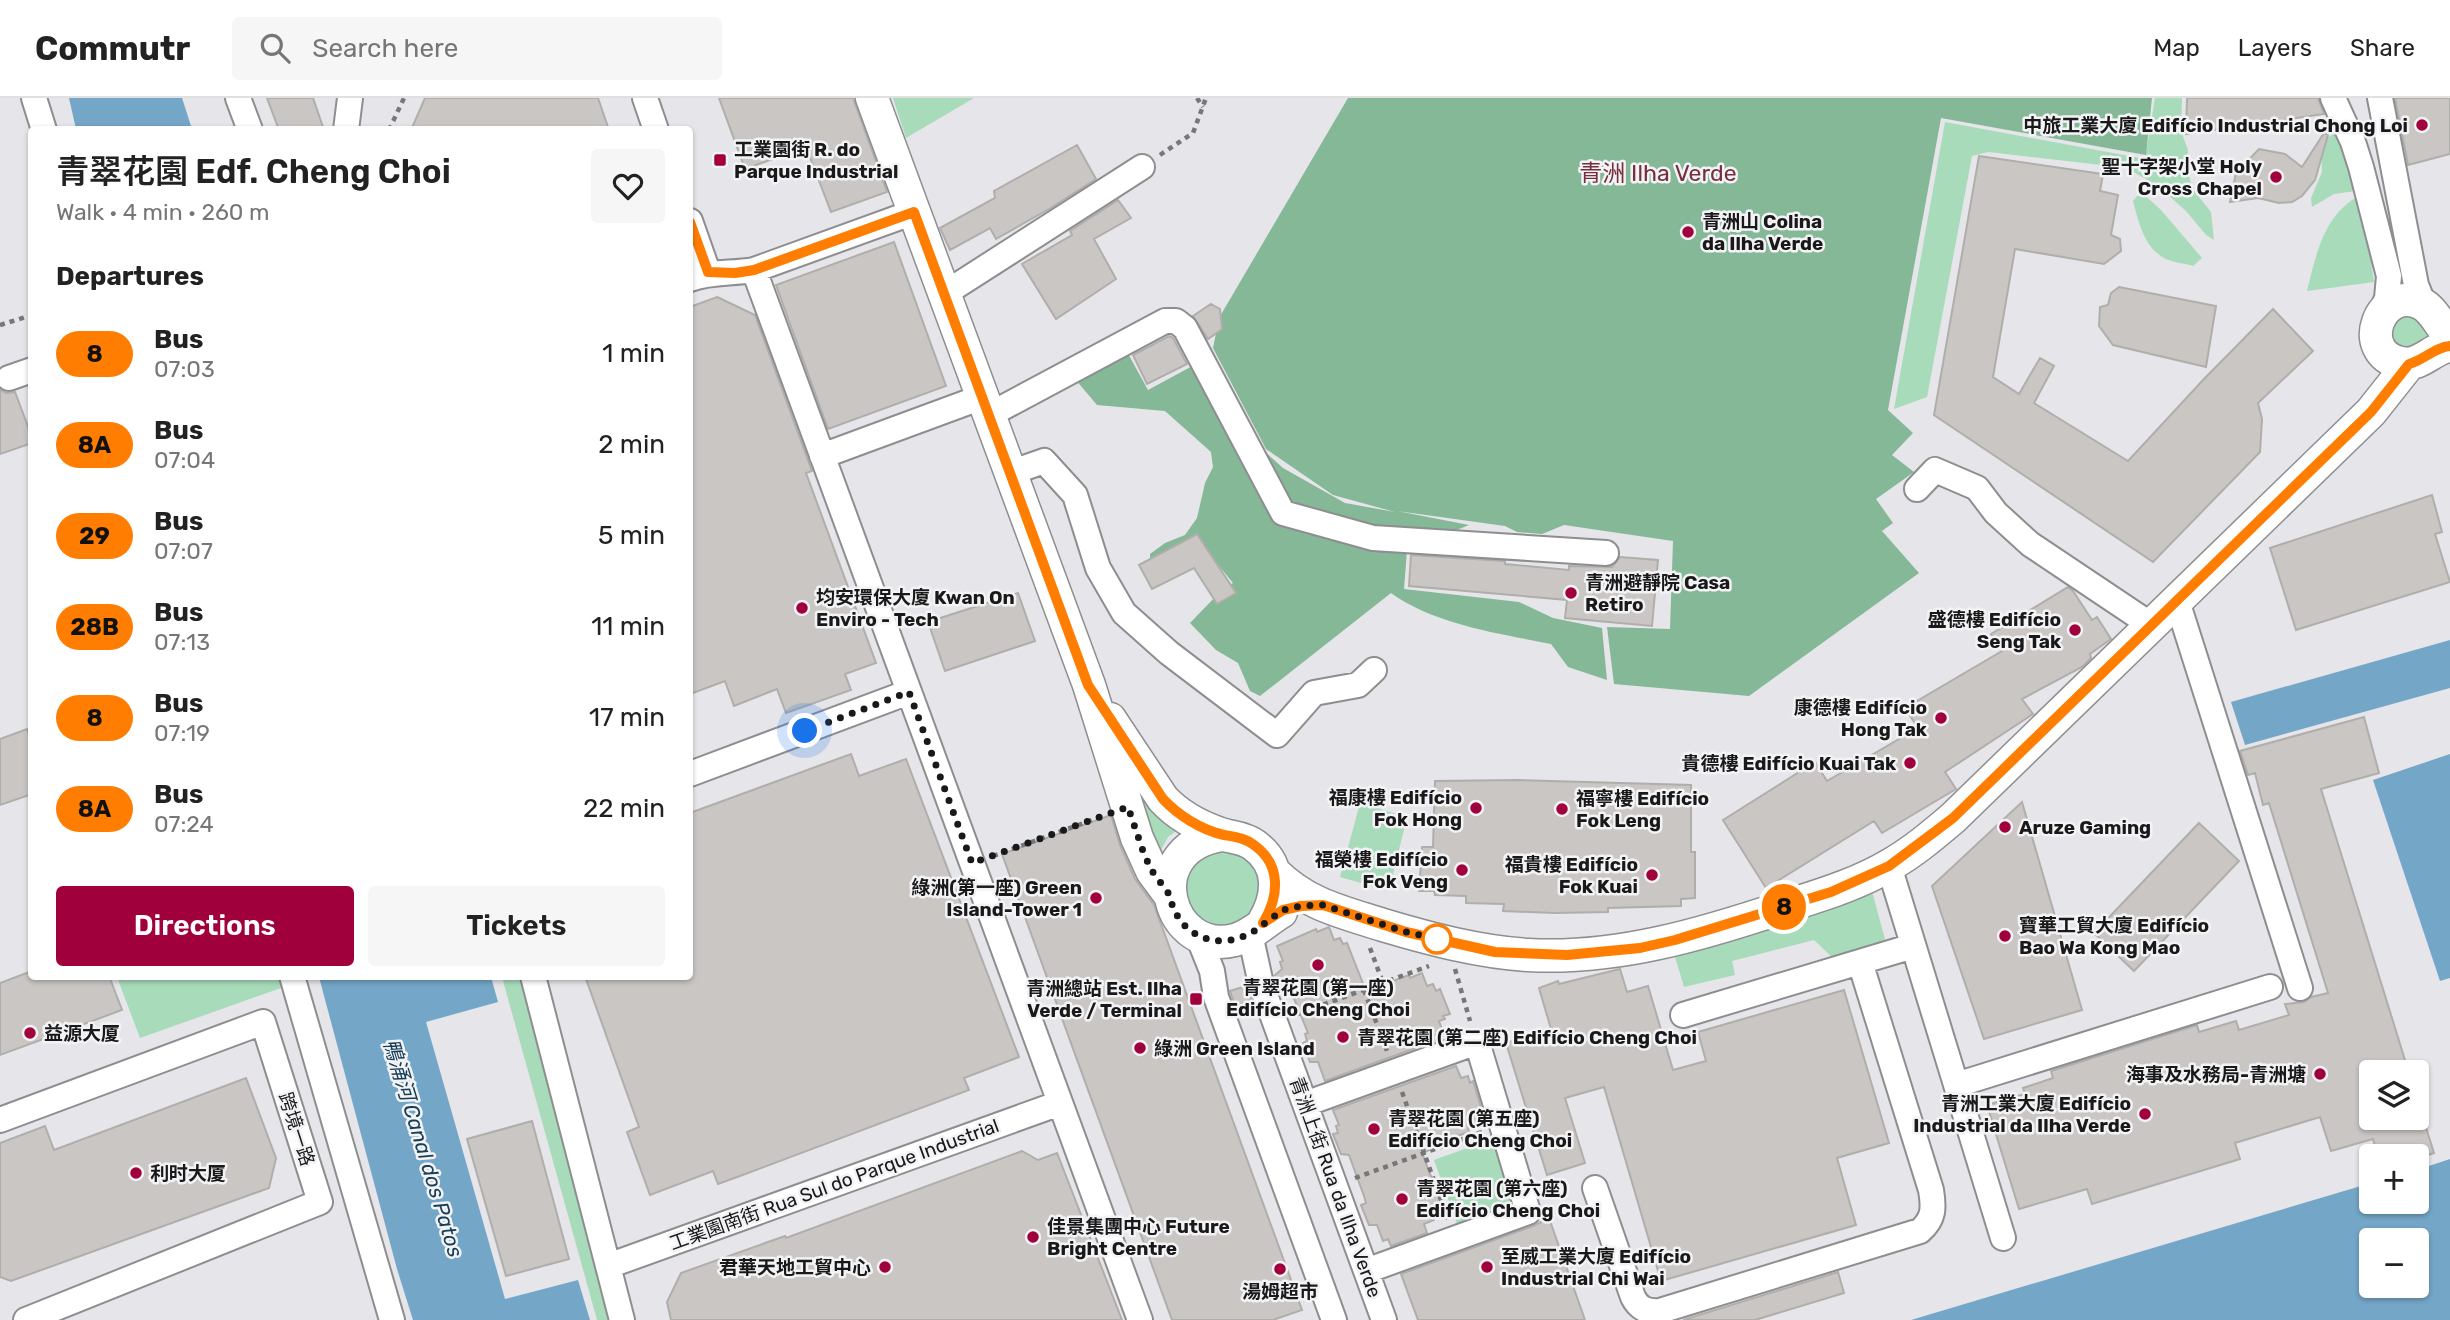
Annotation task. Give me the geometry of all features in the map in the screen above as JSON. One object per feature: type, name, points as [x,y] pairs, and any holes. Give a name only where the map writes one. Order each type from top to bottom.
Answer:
[{"type":"main road","points":[[872,98],[1088,685],[1137,838],[1152,871],[1169,894]]},
{"type":"main road","points":[[2371,412],[2381,392],[2384,371],[2375,329],[2385,309],[2394,303],[2405,301],[2433,338]]},
{"type":"main road","points":[[2381,350],[2398,363],[2433,338]]},
{"type":"main road","points":[[1275,873],[1303,896],[1323,905],[1406,932],[1449,950],[1496,957],[1641,953],[1831,892],[1889,866],[1953,818],[2177,601],[2311,456],[2371,412],[2433,338]]},
{"type":"main road","points":[[1088,685],[1163,799],[1196,824],[1221,835]]},
{"type":"main road","points":[[1257,928],[1272,908],[1276,891],[1275,873],[1267,857],[1254,845],[1239,837],[1221,835],[1204,838],[1188,847],[1177,860],[1170,876],[1169,894],[1174,911],[1184,925],[1198,936],[1215,941],[1233,940],[1257,928],[1283,910],[1323,905]]},
{"type":"street","points":[[34,98],[43,126]]},
{"type":"street","points":[[238,98],[248,126]]},
{"type":"street","points":[[346,126],[350,98]]},
{"type":"street","points":[[645,98],[655,126]]},
{"type":"street","points":[[2333,98],[2357,154],[2389,276],[2387,298],[2379,318]]},
{"type":"street","points":[[2380,98],[2416,285],[2433,338]]},
{"type":"street","points":[[944,294],[1142,167]]},
{"type":"street","points":[[693,239],[699,275],[735,273],[754,270],[914,212]]},
{"type":"street","points":[[754,270],[1140,1320]]},
{"type":"street","points":[[822,456],[986,406],[1166,321],[1176,321],[1185,328],[1283,513],[1373,538],[1606,553]]},
{"type":"street","points":[[1010,473],[1044,461],[1075,495],[1098,568],[1124,613],[1169,653],[1277,735],[1314,693],[1358,685],[1374,670]]},
{"type":"street","points":[[1917,489],[1935,470],[1977,488],[1996,513],[2030,544],[2151,625]]},
{"type":"street","points":[[2177,601],[2300,988]]},
{"type":"street","points":[[693,773],[909,692]]},
{"type":"street","points":[[1889,866],[2003,1238]]},
{"type":"street","name":"青洲上街 Rua da Ilha Verde","points":[[1257,928],[1261,984],[1384,1320]]},
{"type":"street","points":[[1198,936],[1212,971],[1216,997],[1329,1318]]},
{"type":"street","points":[[1684,1014],[1913,946]]},
{"type":"street","points":[[1595,1188],[1633,1297],[1642,1309],[1651,1312],[1920,1231],[1932,1217],[1934,1204],[1931,1190],[1860,962]]},
{"type":"street","points":[[293,980],[392,1320]]},
{"type":"street","points":[[534,980],[622,1320]]},
{"type":"street","points":[[1956,1084],[2270,988]]},
{"type":"street","name":"跨境一路","points":[[0,1121],[263,1022],[320,1202],[26,1320]]},
{"type":"street","points":[[1305,1104],[1476,1042],[1528,1212],[1366,1271]]},
{"type":"street","name":"工業園南街 Rua Sul do Parque Industrial","points":[[608,1266],[1060,1103]]},
{"type":"path","points":[[391,126],[404,98]]},
{"type":"path","points":[[1197,98],[1203,107]]},
{"type":"path","points":[[1142,167],[1193,133],[1206,98]]},
{"type":"path","points":[[0,326],[28,316]]},
{"type":"path","points":[[972,863],[1128,807]]},
{"type":"path","points":[[1275,1022],[1364,990],[1449,950],[1476,1042]]},
{"type":"path","points":[[1364,990],[1455,1239]]},
{"type":"path","points":[[1335,1185],[1502,1125]]},
{"type":"green space","points":[[893,98],[974,98],[906,138]]},
{"type":"green space","name":"青洲山 Colina da Ilha Verde","points":[[1348,98],[2152,98],[2146,155],[1941,118],[1888,410],[1913,433],[1892,455],[1914,472],[1876,499],[1893,523],[1882,531],[1919,573],[1749,696],[1614,684],[1607,627],[1670,629],[1673,541],[1564,525],[1542,534],[1517,532],[1505,526],[1397,511],[1469,525],[1407,550],[1404,589],[1519,602],[1553,618],[1602,628],[1607,680],[1568,667],[1551,644],[1447,620],[1427,613],[1391,593],[1260,696],[1250,691],[1238,663],[1216,650],[1190,623],[1221,591],[1233,583],[1219,566],[1198,562],[1150,572],[1150,554],[1165,543],[1185,535],[1197,518],[1205,483],[1213,467],[1211,452],[1165,411],[1097,405],[1075,379],[1126,350],[1148,390],[1196,364],[1254,442],[1283,468],[1345,503],[1395,512],[1333,495],[1266,449],[1213,348],[1219,318]]},
{"type":"green space","points":[[2155,98],[2182,98],[2181,131],[2188,150],[2187,167],[2192,188],[2211,212],[2214,240],[2159,187],[2127,168],[1988,152],[1972,156],[1927,397],[1894,409],[1945,122],[2145,159]]},
{"type":"green space","points":[[2334,133],[2342,146],[2356,191],[2334,194],[2312,207],[2311,198],[2322,172],[2321,143]]},
{"type":"green space","points":[[2141,192],[2161,210],[2202,258],[2193,266],[2166,259],[2147,242],[2133,201]]},
{"type":"green space","points":[[2361,195],[2374,282],[2307,291],[2323,236],[2338,213]]},
{"type":"green space","points":[[2408,308],[2432,336],[2401,356],[2384,325]]},
{"type":"green space","points":[[1123,765],[1179,829],[1168,837],[1156,859]]},
{"type":"green space","points":[[1360,803],[1407,817],[1389,891],[1340,877]]},
{"type":"green space","points":[[1223,851],[1237,854],[1250,862],[1258,875],[1261,889],[1258,903],[1250,916],[1237,924],[1223,927],[1209,924],[1196,916],[1188,903],[1185,889],[1188,875],[1196,862],[1209,854]]},
{"type":"green space","points":[[1872,891],[1886,943],[1832,957],[1814,940],[1732,961],[1735,975],[1684,987],[1675,957]]},
{"type":"green space","points":[[118,980],[279,980],[281,988],[140,1038]]},
{"type":"green space","points":[[503,980],[525,980],[614,1320],[597,1320]]},
{"type":"green space","points":[[1498,1137],[1517,1204],[1457,1224],[1434,1160]]},
{"type":"water","points":[[69,98],[182,98],[191,126],[75,126]]},
{"type":"water","points":[[2450,640],[2450,688],[2245,745],[2231,702]]},
{"type":"water","points":[[2450,754],[2450,978],[2440,981],[2373,780]]},
{"type":"water","name":"鴨涌河 Canal dos Patos","points":[[320,980],[492,980],[498,1002],[426,1022],[505,1299],[578,1280],[590,1320],[413,1320]]},
{"type":"water","points":[[2450,1159],[2450,1320],[1911,1320],[2359,1187],[2359,1214],[2429,1214],[2429,1166]]},
{"type":"building","points":[[267,98],[313,98],[323,126],[278,126]]},
{"type":"building","points":[[425,98],[598,98],[608,126],[413,126]]},
{"type":"building","points":[[719,98],[853,98],[887,192],[831,212],[806,147],[745,169]]},
{"type":"building","points":[[2187,98],[2318,98],[2324,114],[2186,134]]},
{"type":"building","name":"中旅工業大廈 Edifício Industrial Chong Loi","points":[[2395,98],[2450,98],[2450,154],[2408,165]]},
{"type":"building","name":"聖十字架小堂 Holy Cross Chapel","points":[[2324,133],[2328,135],[2315,180],[2302,196],[2292,202],[2279,203],[2258,198],[2230,202],[2236,173],[2259,149],[2285,154],[2302,167]]},
{"type":"building","points":[[1077,145],[1096,179],[996,239],[990,228],[950,250],[940,228],[995,198],[994,191]]},
{"type":"building","points":[[1979,156],[2103,174],[2100,191],[2118,195],[2111,235],[2120,239],[2121,251],[2104,264],[2015,249],[1993,377],[2019,394],[2040,358],[2054,366],[2034,403],[2128,461],[2273,309],[2313,351],[2258,403],[2262,419],[2260,452],[2153,562],[1934,415]]},
{"type":"building","points":[[1118,200],[1131,218],[1094,239],[1116,279],[1056,319],[1022,264],[1072,235],[1070,231]]},
{"type":"building","points":[[894,242],[946,386],[828,429],[776,285]]},
{"type":"building","points":[[2119,287],[2216,306],[2206,367],[2113,345],[2099,326],[2100,307],[2108,305],[2111,293]]},
{"type":"building","points":[[717,297],[755,315],[812,471],[806,473],[876,663],[845,674],[851,690],[786,713],[777,689],[734,706],[725,681],[693,693],[693,306]]},
{"type":"building","points":[[1211,304],[1220,309],[1222,329],[1208,339],[1193,316]]},
{"type":"building","points":[[1169,336],[1173,338],[1187,364],[1147,384],[1133,355]]},
{"type":"building","points":[[0,390],[15,392],[28,426],[28,444],[0,454]]},
{"type":"building","points":[[2432,495],[2442,532],[2435,534],[2450,582],[2296,630],[2270,548]]},
{"type":"building","points":[[1197,534],[1236,593],[1217,604],[1194,568],[1152,589],[1139,565]]},
{"type":"building","name":"青洲避靜院 Casa Retiro","points":[[1411,555],[1505,561],[1505,564],[1569,570],[1569,566],[1612,567],[1620,557],[1658,560],[1652,626],[1565,618],[1567,600],[1409,586]]},
{"type":"building","points":[[2068,587],[2092,620],[2097,617],[2111,639],[2090,654],[2091,658],[2082,667],[2022,699],[2033,714],[1945,772],[1956,789],[1882,833],[1874,821],[1766,888],[1723,820],[1815,762],[1827,781],[1918,728],[1905,708],[2002,651],[1991,634]]},
{"type":"building","points":[[1018,593],[1035,641],[945,671],[928,622]]},
{"type":"building","points":[[2364,717],[2379,773],[2321,789],[2405,1060],[2359,1060],[2359,1130],[2427,1130],[2434,1153],[2429,1155],[2429,1144],[2374,1144],[2373,1139],[2331,1151],[2320,1117],[2235,1143],[2240,1159],[2092,1204],[2087,1189],[2019,1209],[1987,1105],[2025,1094],[2023,1088],[2053,1078],[2051,1071],[2197,1025],[2199,1032],[2236,1021],[2239,1030],[2289,1015],[2285,1004],[2304,1002],[2311,997],[2328,993],[2269,803],[2263,805],[2255,773],[2248,775],[2240,751]]},
{"type":"building","points":[[27,729],[28,732],[28,795],[0,805],[0,739]]},
{"type":"building","points":[[851,754],[859,776],[906,759],[1019,1057],[964,1078],[969,1090],[740,1176],[718,1184],[713,1171],[650,1195],[627,1132],[639,1127],[586,980],[693,980],[693,812]]},
{"type":"building","points":[[1519,780],[1691,785],[1691,852],[1695,852],[1695,898],[1681,899],[1681,906],[1554,913],[1503,911],[1504,904],[1466,903],[1466,896],[1435,895],[1434,891],[1419,891],[1422,847],[1433,847],[1435,781]]},
{"type":"building","name":"寶華工貿大廈 Edifício Bao Wa Kong Mao","points":[[2022,802],[2082,1010],[1984,1039],[1932,886]]},
{"type":"building","name":"綠洲 Green Island","points":[[1111,815],[1120,845],[1135,879],[1154,905],[1302,1310],[1273,1320],[1172,1320],[1002,854]]},
{"type":"building","points":[[2199,823],[2239,861],[2134,971],[2094,933]]},
{"type":"building","points":[[1329,927],[1334,940],[1340,938],[1343,944],[1347,943],[1366,991],[1422,973],[1427,986],[1433,984],[1436,991],[1440,989],[1450,1014],[1439,1021],[1443,1032],[1433,1036],[1435,1041],[1325,1081],[1318,1062],[1310,1062],[1303,1043],[1307,1041],[1305,1034],[1308,1033],[1291,991],[1288,989],[1280,992],[1274,976],[1282,969],[1280,962],[1283,961],[1277,946],[1316,929],[1317,932]]},
{"type":"building","points":[[1620,969],[1627,992],[1648,986],[1673,1070],[1706,1061],[1698,1032],[1844,990],[1889,1143],[1837,1158],[1856,1225],[1661,1281],[1604,1087],[1565,1098],[1585,1163],[1547,1175],[1506,1043],[1551,1029],[1539,988],[1558,981],[1559,984]]},
{"type":"building","name":"益源大厦","points":[[28,972],[28,980],[111,980],[122,1010],[0,1055],[0,983]]},
{"type":"building","points":[[1246,986],[1251,1001],[1235,1006],[1230,991]]},
{"type":"building","points":[[1456,1066],[1461,1078],[1468,1076],[1470,1083],[1473,1081],[1481,1107],[1478,1108],[1479,1112],[1473,1114],[1477,1125],[1468,1128],[1469,1132],[1454,1137],[1455,1140],[1422,1153],[1441,1202],[1430,1209],[1434,1220],[1424,1224],[1427,1233],[1391,1246],[1388,1239],[1383,1241],[1377,1225],[1369,1225],[1361,1205],[1366,1203],[1364,1196],[1349,1155],[1341,1154],[1333,1134],[1338,1133],[1336,1126],[1339,1125],[1333,1110]]},
{"type":"building","name":"利时大厦","points":[[246,1078],[276,1158],[269,1188],[11,1281],[0,1277],[0,1143],[45,1126],[54,1150]]},
{"type":"building","points":[[532,1121],[569,1259],[506,1276],[467,1139]]},
{"type":"building","points":[[1022,1151],[1038,1160],[1057,1153],[1122,1320],[671,1320],[667,1302],[681,1273],[785,1236],[786,1238]]},
{"type":"building","name":"至威工業大廈 Edifício Industrial Chi Wai","points":[[1549,1218],[1585,1320],[1418,1320],[1401,1274]]},
{"type":"building","points":[[1838,1272],[1844,1293],[1755,1320],[1683,1320]]},
{"type":"bus line","name":"8","points":[[693,230],[708,272],[735,273],[754,270],[914,212],[1088,685],[1163,799],[1173,809],[1196,824],[1221,835],[1239,837],[1254,845],[1267,857],[1275,873],[1276,891],[1272,908],[1263,923],[1283,910],[1323,905],[1406,932],[1495,952],[1530,955],[1600,953],[1675,940],[1831,892],[1889,866],[1953,818],[2371,412],[2409,364],[2419,362],[2442,347],[2450,346]]},
{"type":"place","name":"中旅工業大廈 Edifício Industrial Chong Loi","points":[[2422,125]]},
{"type":"place","name":"工業園街 R. do Parque Industrial","points":[[720,160]]},
{"type":"place","name":"聖十字架小堂 Holy Cross Chapel","points":[[2276,177]]},
{"type":"place","name":"青洲山 Colina da Ilha Verde","points":[[1688,232]]},
{"type":"place","name":"青洲避靜院 Casa Retiro","points":[[1571,593]]},
{"type":"place","name":"均安環保大廈 Kwan On Enviro - Tech","points":[[802,608]]},
{"type":"place","name":"盛德樓 Edifício Seng Tak","points":[[2075,630]]},
{"type":"place","name":"康德樓 Edifício Hong Tak","points":[[1941,718]]},
{"type":"place","name":"貴德樓 Edifício Kuai Tak","points":[[1910,763]]},
{"type":"place","name":"福康樓 Edifício Fok Hong","points":[[1476,808]]},
{"type":"place","name":"福寧樓 Edifício Fok Leng","points":[[1562,809]]},
{"type":"place","name":"Aruze Gaming","points":[[2005,827]]},
{"type":"place","name":"福榮樓 Edifício Fok Veng","points":[[1462,870]]},
{"type":"place","name":"福貴樓 Edifício Fok Kuai","points":[[1652,875]]},
{"type":"place","name":"綠洲(第一座) Green Island-Tower 1","points":[[1096,898]]},
{"type":"place","name":"寶華工貿大廈 Edifício Bao Wa Kong Mao","points":[[2005,936]]},
{"type":"place","name":"青翠花園 (第一座) Edifício Cheng Choi","points":[[1318,965]]},
{"type":"place","name":"青洲總站 Est. Ilha Verde / Terminal","points":[[1196,999]]},
{"type":"place","name":"益源大厦","points":[[30,1033]]},
{"type":"place","name":"青翠花園 (第二座) Edifício Cheng Choi","points":[[1343,1037]]},
{"type":"place","name":"綠洲 Green Island","points":[[1140,1048]]},
{"type":"place","name":"海事及水務局-青洲塘","points":[[2320,1074]]},
{"type":"place","name":"青洲工業大廈 Edifício Industrial da Ilha Verde","points":[[2145,1114]]},
{"type":"place","name":"青翠花園 (第五座) Edifício Cheng Choi","points":[[1374,1129]]},
{"type":"place","name":"利时大厦","points":[[136,1173]]},
{"type":"place","name":"青翠花園 (第六座) Edifício Cheng Choi","points":[[1402,1199]]},
{"type":"place","name":"佳景集團中心 Future Bright Centre","points":[[1033,1237]]},
{"type":"place","name":"君華天地工貿中心","points":[[885,1267]]},
{"type":"place","name":"至威工業大廈 Edifício Industrial Chi Wai","points":[[1487,1267]]},
{"type":"place","name":"湯姆超市","points":[[1280,1269]]},
{"type":"district","name":"青洲 Ilha Verde","points":[[1658,173]]},
{"type":"route","points":[[805,731],[909,692],[972,863],[1128,807],[1137,838],[1152,871],[1169,894],[1174,911],[1184,925],[1198,936],[1215,941],[1233,940],[1250,934],[1283,910],[1323,905],[1406,932],[1446,941],[1437,939]]}]
